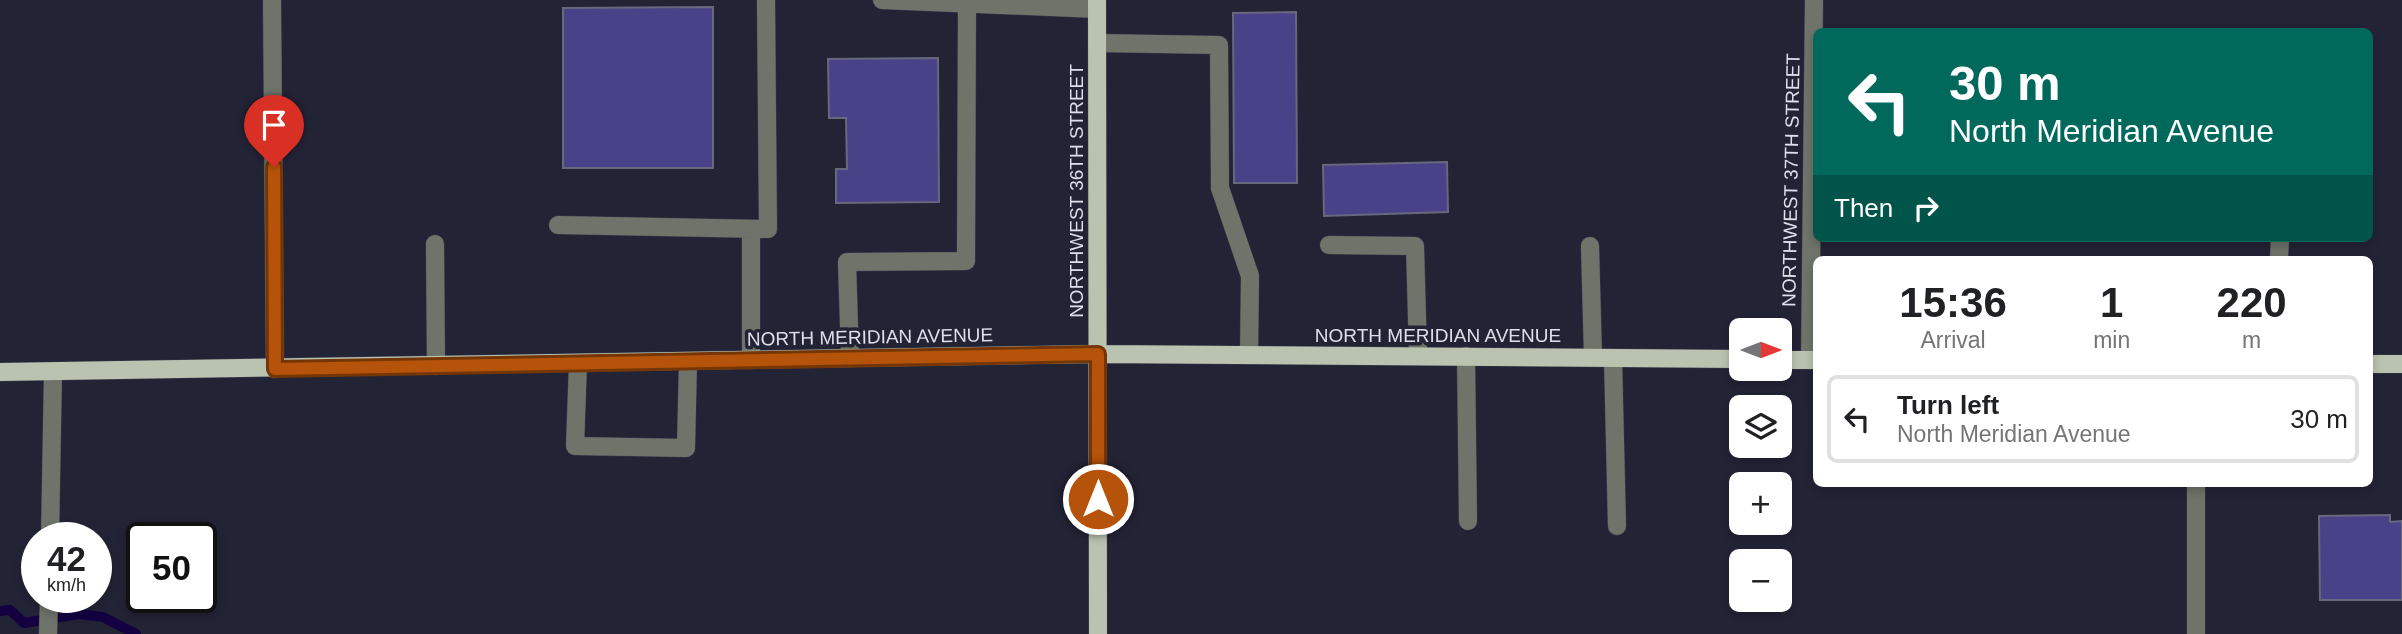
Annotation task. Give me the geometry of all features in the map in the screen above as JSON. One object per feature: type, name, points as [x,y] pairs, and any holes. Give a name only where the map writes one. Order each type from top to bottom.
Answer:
[{"type":"main road","name":"NORTHWEST 36TH STREET","points":[[1097,5],[1098,634]]},
{"type":"main road","name":"NORTH MERIDIAN AVENUE","points":[[0,372],[1098,354],[1729,359]]},
{"type":"main road","points":[[1792,359],[1813,360]]},
{"type":"main road","points":[[2373,363],[2402,364]]},
{"type":"street","points":[[272,0],[275,369]]},
{"type":"street","points":[[558,225],[768,229],[766,0]]},
{"type":"street","points":[[882,0],[1097,5]]},
{"type":"street","name":"NORTHWEST 37TH STREET","points":[[1814,0],[1814,28]]},
{"type":"street","points":[[850,358],[847,262],[966,261],[967,4]]},
{"type":"street","points":[[1097,43],[1219,45],[1220,188],[1250,276],[1249,355]]},
{"type":"street","points":[[751,229],[751,360]]},
{"type":"street","points":[[435,244],[436,366]]},
{"type":"street","points":[[1329,245],[1415,246],[1418,355]]},
{"type":"street","points":[[1590,246],[1593,357]]},
{"type":"street","points":[[1466,356],[1468,521]]},
{"type":"street","points":[[1613,358],[1617,526]]},
{"type":"street","points":[[578,363],[575,446],[686,448],[688,361]]},
{"type":"street","points":[[50,522],[52,372]]},
{"type":"street","points":[[2196,487],[2196,634]]},
{"type":"street","points":[[48,634],[49,613]]},
{"type":"building","points":[[713,7],[713,168],[563,168],[563,8]]},
{"type":"building","points":[[1296,12],[1297,183],[1234,183],[1233,13]]},
{"type":"building","points":[[938,58],[939,202],[836,203],[836,169],[847,169],[846,118],[829,118],[828,59]]},
{"type":"building","points":[[1447,162],[1448,212],[1324,216],[1323,165]]},
{"type":"building","points":[[2390,515],[2390,522],[2402,521],[2402,600],[2320,600],[2319,516]]},
{"type":"waterway","points":[[0,611],[10,610],[24,623],[78,614],[103,617],[136,634]]},
{"type":"route","points":[[274,167],[275,369],[1098,354],[1098,499]]}]
